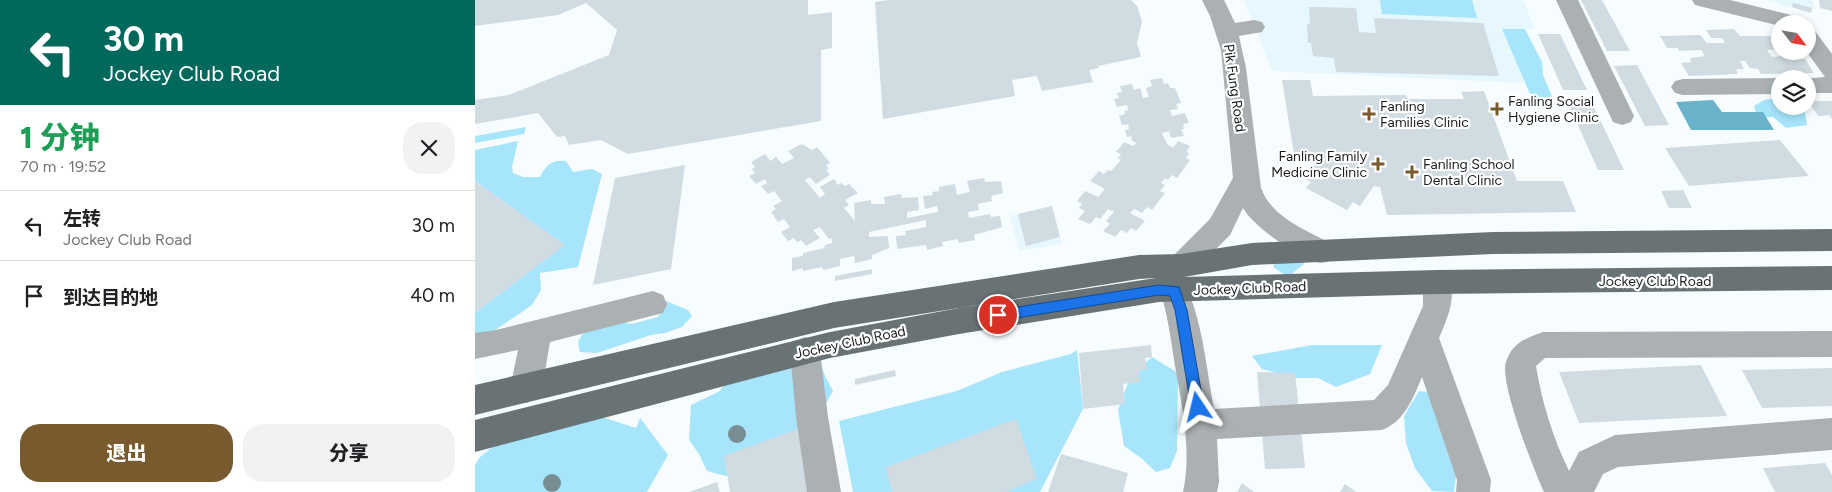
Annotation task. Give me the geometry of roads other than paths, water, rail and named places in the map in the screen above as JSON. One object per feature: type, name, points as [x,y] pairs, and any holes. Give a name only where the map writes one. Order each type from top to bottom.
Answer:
[{"type":"main road","name":"Jockey Club Road","points":[[1180,297],[1251,254],[1493,243],[1832,240]]},
{"type":"main road","name":"Jockey Club Road","points":[[475,400],[528,380],[834,315],[1139,267],[1180,297]]},
{"type":"main road","name":"Jockey Club Road","points":[[475,436],[805,351],[959,321],[1159,290],[1180,297],[1437,282],[1832,278]]},
{"type":"street","name":"Pik Fung Road","points":[[1213,0],[1226,31],[1234,60],[1245,180],[1253,202],[1261,213],[1289,233],[1322,252]]},
{"type":"street","points":[[1567,0],[1621,116]]},
{"type":"street","points":[[1703,0],[1771,17]]},
{"type":"street","points":[[1226,31],[1254,27]]},
{"type":"street","points":[[1816,29],[1832,33]]},
{"type":"street","points":[[1816,49],[1832,71]]},
{"type":"street","points":[[1816,85],[1832,85]]},
{"type":"street","points":[[1683,87],[1771,86]]},
{"type":"street","points":[[1200,492],[1202,482],[1201,425],[1180,297],[1245,180]]},
{"type":"street","points":[[1201,425],[1382,415],[1399,395],[1438,306],[1437,282]]},
{"type":"street","points":[[475,346],[496,343],[653,304]]},
{"type":"street","points":[[528,380],[537,332]]},
{"type":"street","points":[[1424,336],[1474,480],[1473,492]]},
{"type":"street","points":[[1561,492],[1551,471],[1524,392],[1520,364],[1528,352],[1543,345],[1832,344]]},
{"type":"street","points":[[805,351],[812,417],[824,492]]},
{"type":"street","points":[[1576,492],[1591,463],[1615,451],[1832,434]]},
{"type":"place","name":"Fanling Social Hygiene Clinic","points":[[1497,109]]},
{"type":"place","name":"Fanling Families Clinic","points":[[1369,114]]},
{"type":"place","name":"Fanling Family Medicine Clinic","points":[[1378,164]]},
{"type":"place","name":"Fanling School Dental Clinic","points":[[1412,172]]}]
